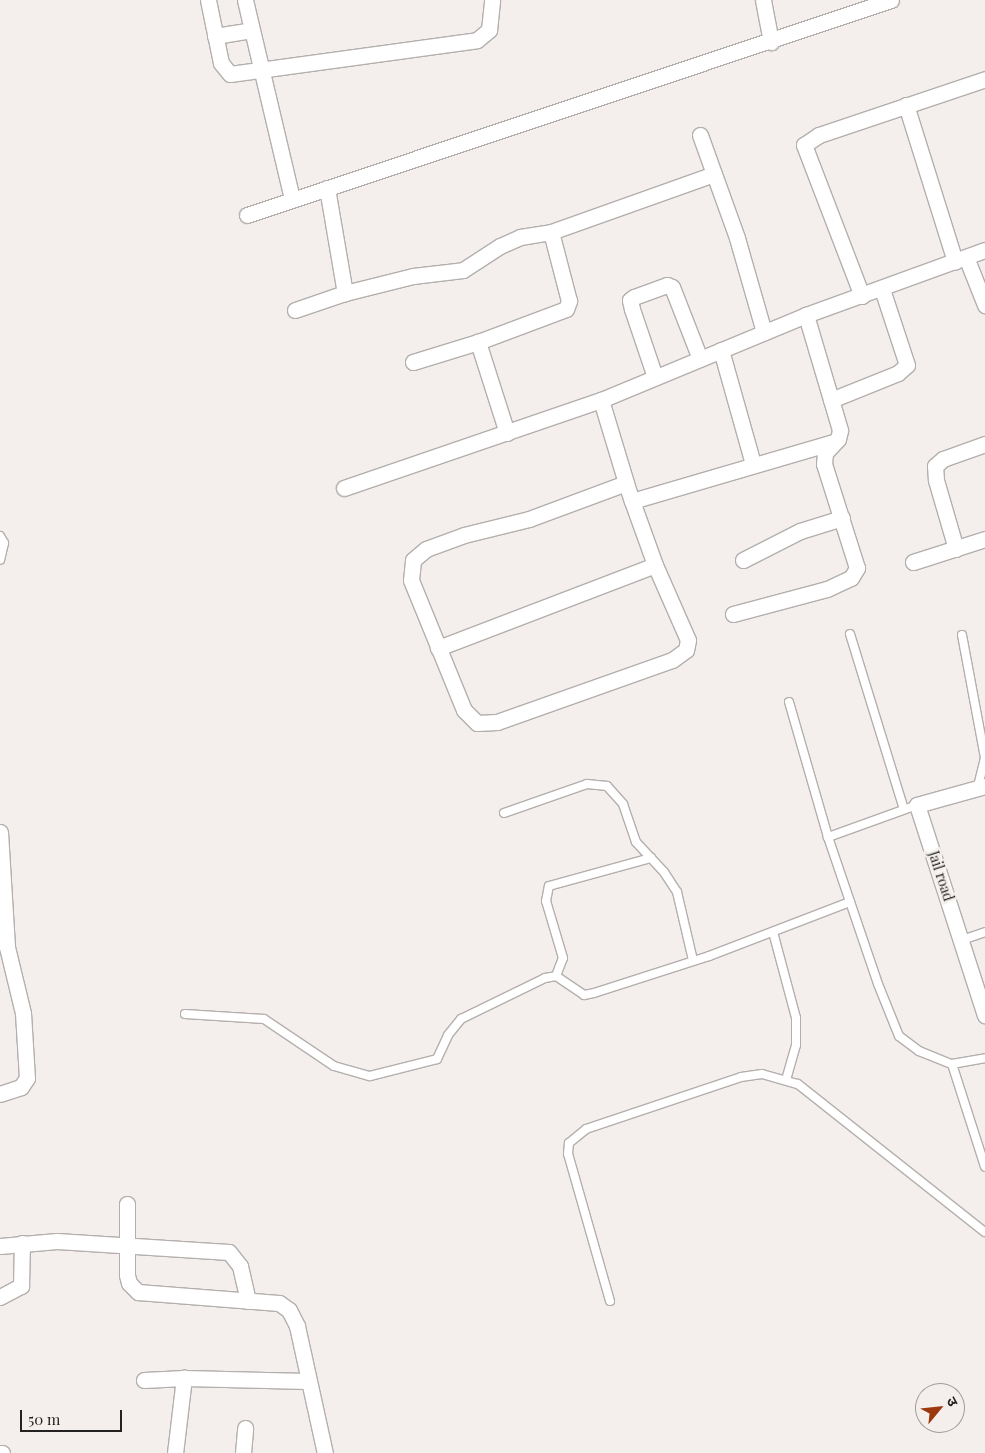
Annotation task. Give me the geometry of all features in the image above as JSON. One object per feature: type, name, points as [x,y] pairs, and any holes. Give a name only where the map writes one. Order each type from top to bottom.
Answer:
[{"type":"street","points":[[208,0],[215,36],[226,73],[477,40],[488,30],[492,0]]},
{"type":"street","points":[[245,0],[292,199]]},
{"type":"street","points":[[763,0],[771,42]]},
{"type":"street","points":[[247,215],[510,125],[771,42],[891,0]]},
{"type":"street","points":[[215,36],[252,30]]},
{"type":"street","points":[[862,296],[804,145],[818,135],[985,80]]},
{"type":"street","points":[[906,105],[961,259],[985,304]]},
{"type":"street","points":[[700,134],[764,332]]},
{"type":"street","points":[[295,310],[345,293],[413,276],[463,270],[500,246],[520,237],[551,232],[714,174]]},
{"type":"street","points":[[326,188],[345,293]]},
{"type":"street","points":[[413,362],[478,342],[566,308],[569,300],[551,232]]},
{"type":"street","points":[[344,488],[601,400],[806,314],[882,289],[985,250]]},
{"type":"street","points":[[655,377],[630,304],[634,297],[667,285],[672,287],[700,359]]},
{"type":"street","points":[[831,400],[898,373],[906,365],[882,289]]},
{"type":"street","points":[[733,614],[816,593],[851,578],[857,568],[823,458],[840,430],[806,314]]},
{"type":"street","points":[[478,342],[507,433]]},
{"type":"street","points":[[721,350],[753,464]]},
{"type":"street","points":[[601,400],[632,501],[655,565],[688,640],[686,650],[672,660],[486,724],[477,723],[464,710],[411,580],[410,570],[418,554],[464,535],[529,519],[626,482]]},
{"type":"street","points":[[632,501],[753,464],[834,442]]},
{"type":"street","points":[[956,549],[936,480],[936,466],[942,459],[985,444]]},
{"type":"street","points":[[743,560],[800,531],[842,518]]},
{"type":"street","points":[[913,562],[985,539]]},
{"type":"street","points":[[438,648],[655,565]]},
{"type":"street","points":[[911,807],[981,787]]},
{"type":"street","name":"Jail road","points":[[911,807],[962,940],[985,1015]]},
{"type":"street","points":[[0,832],[7,947],[23,1013],[27,1078],[21,1087],[0,1094]]},
{"type":"street","points":[[127,1204],[127,1275],[129,1283],[138,1292],[279,1303],[289,1310],[297,1326],[307,1381],[325,1453]]},
{"type":"street","points":[[0,1246],[57,1241],[229,1252],[240,1266],[248,1301]]},
{"type":"street","points":[[0,1297],[22,1286],[22,1243]]},
{"type":"street","points":[[144,1380],[184,1378],[307,1381]]},
{"type":"street","points":[[175,1453],[184,1378]]},
{"type":"street","points":[[243,1453],[245,1428]]},
{"type":"lane","points":[[0,536],[4,543],[0,560]]},
{"type":"lane","points":[[828,837],[911,807],[850,634]]},
{"type":"lane","points":[[962,635],[984,741],[984,770],[981,787]]},
{"type":"lane","points":[[789,702],[828,837],[898,1034],[919,1051],[952,1064],[985,1058]]},
{"type":"lane","points":[[504,813],[587,784],[607,786],[617,794],[636,842],[677,892],[694,960]]},
{"type":"lane","points":[[185,1014],[264,1020],[340,1068],[370,1076],[437,1059],[448,1035],[461,1019],[556,976],[564,958],[546,901],[549,886],[651,858]]},
{"type":"lane","points":[[556,976],[584,994],[694,960],[850,902]]},
{"type":"lane","points":[[773,932],[796,1018],[796,1046],[786,1080]]},
{"type":"lane","points":[[962,940],[985,932]]},
{"type":"lane","points":[[952,1064],[985,1167]]},
{"type":"lane","points":[[610,1301],[568,1154],[570,1143],[575,1134],[741,1077],[762,1074],[798,1084],[985,1232]]}]
